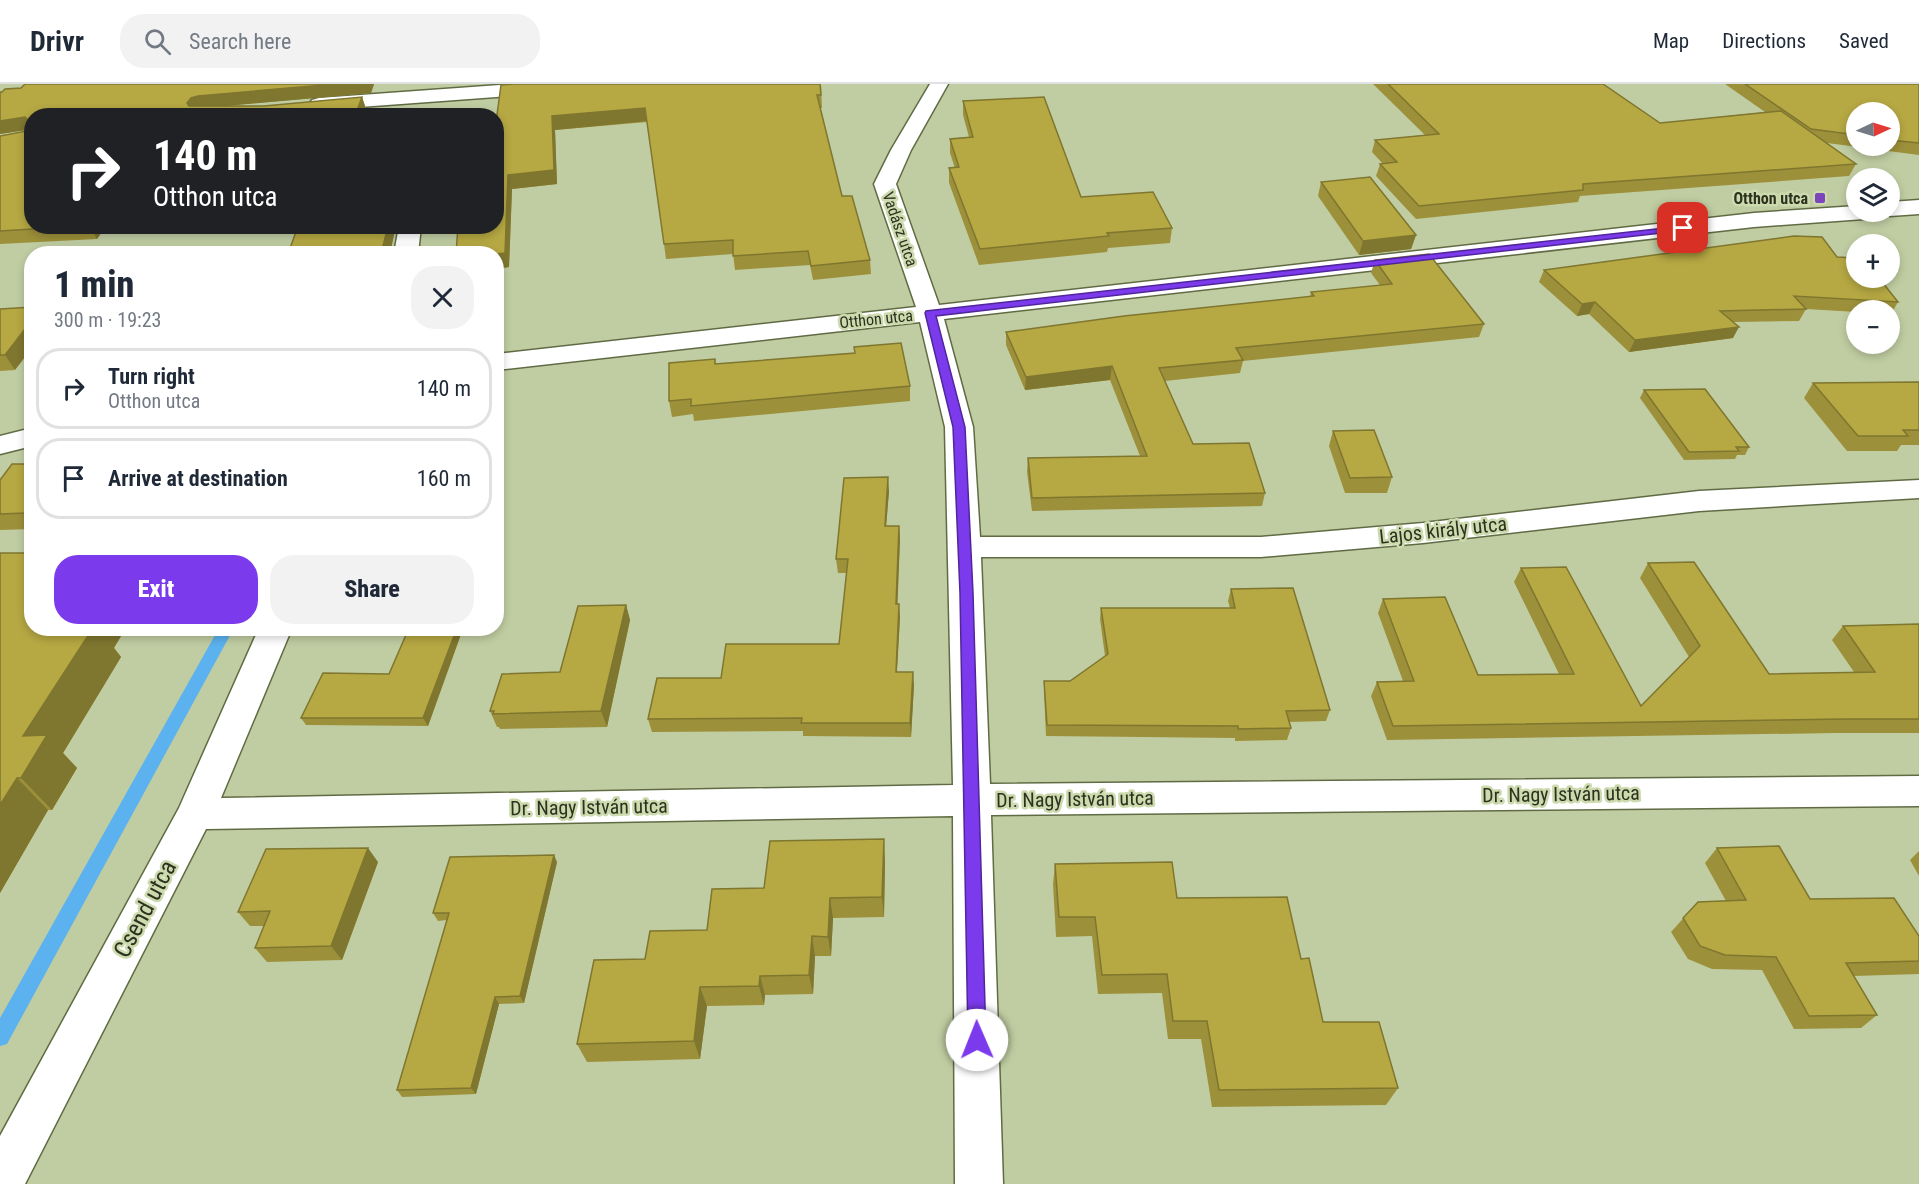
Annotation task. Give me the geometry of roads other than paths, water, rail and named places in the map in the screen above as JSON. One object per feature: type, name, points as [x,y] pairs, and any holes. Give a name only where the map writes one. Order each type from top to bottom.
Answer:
[{"type":"street","points":[[304,105],[591,84]]},
{"type":"street","name":"Vadász utca","points":[[939,84],[900,150],[885,184],[930,313],[959,427],[965,547],[972,800],[979,1184]]},
{"type":"street","points":[[1900,208],[1919,207]]},
{"type":"street","name":"Otthon utca","points":[[504,361],[1754,220],[1846,213]]},
{"type":"street","points":[[0,445],[24,439]]},
{"type":"street","name":"Lajos király utca","points":[[965,547],[1260,547],[1422,533],[1699,501],[1919,489]]},
{"type":"street","name":"Csend utca","points":[[0,1183],[195,814],[273,636]]},
{"type":"street","name":"Dr. Nagy István utca","points":[[195,814],[972,800],[1919,791]]},
{"type":"waterway","points":[[0,1037],[223,636]]},
{"type":"place","name":"Otthon utca","points":[[1820,198]]}]
